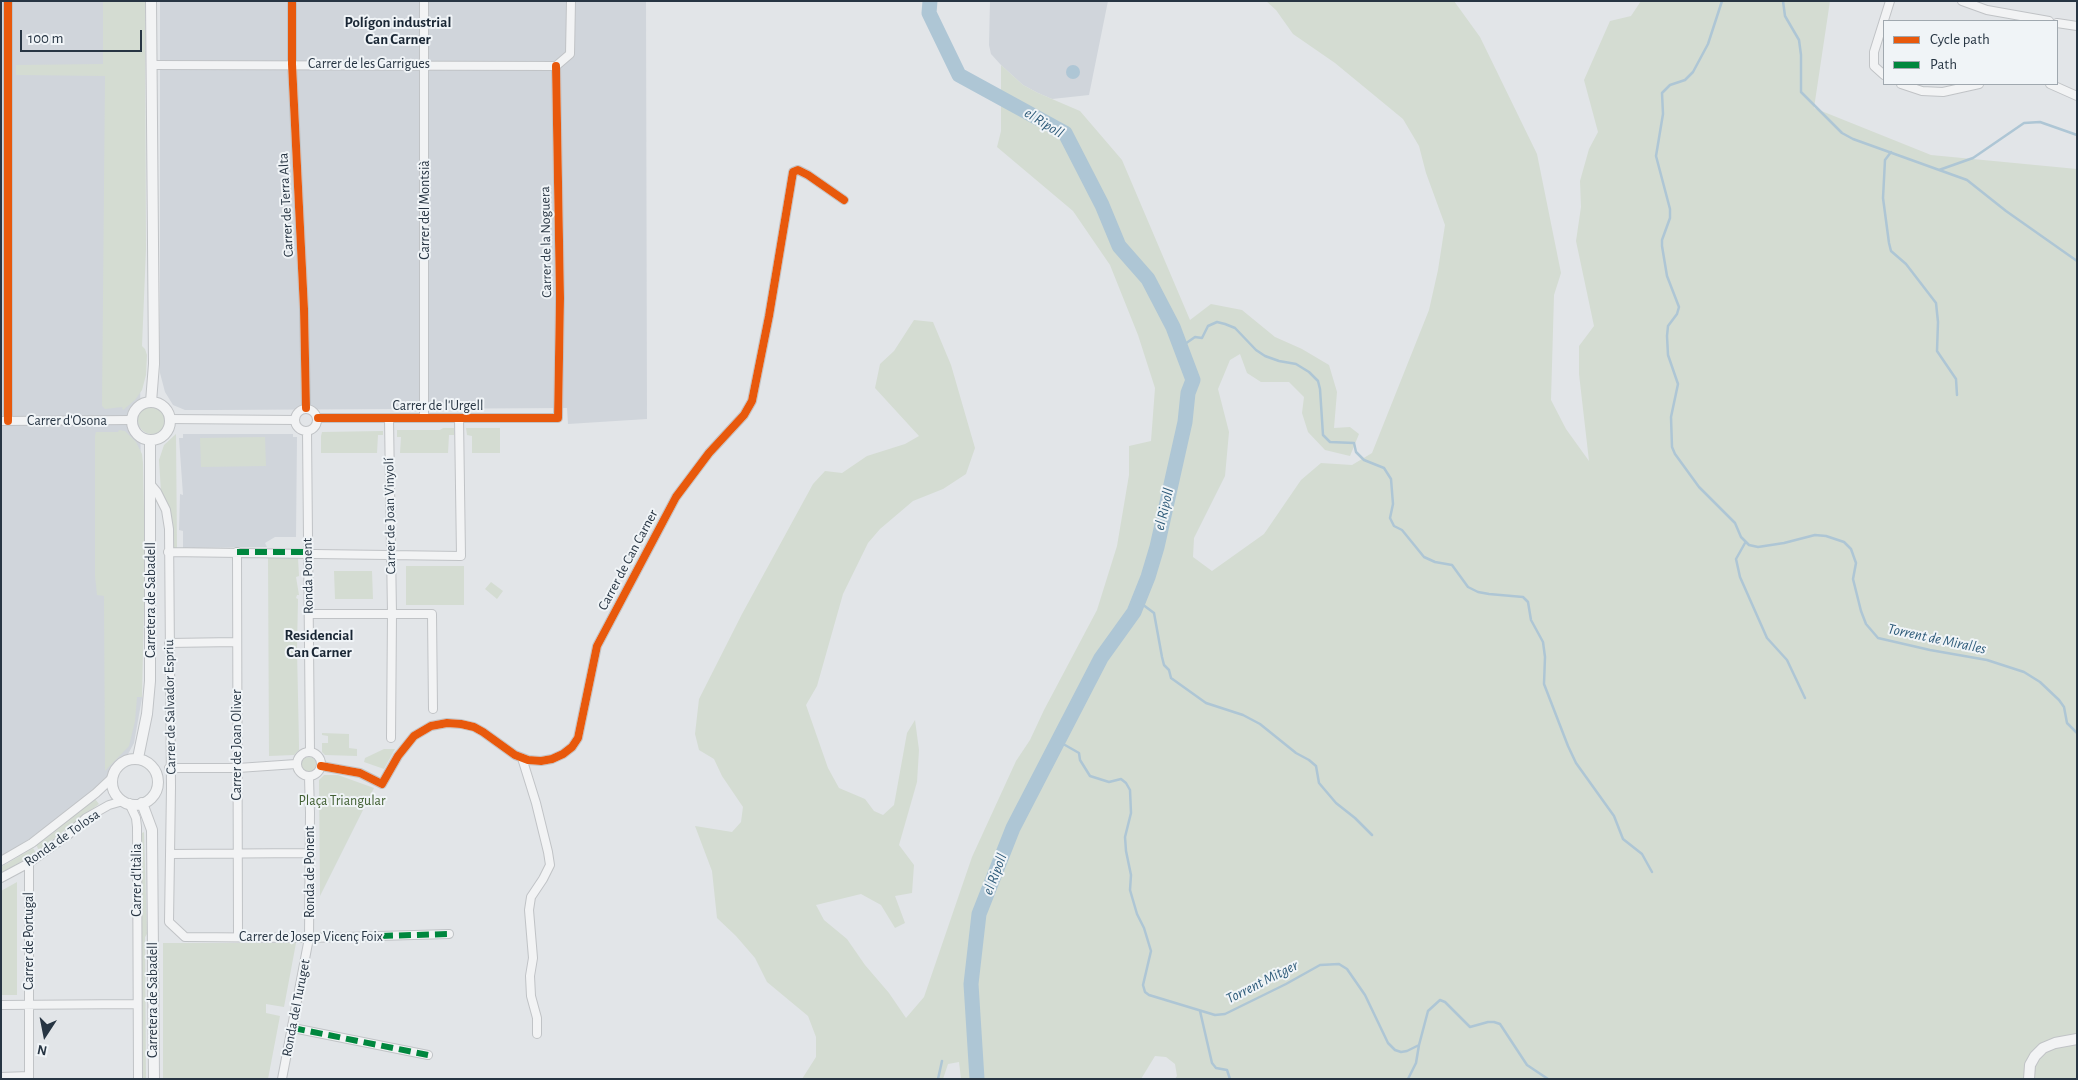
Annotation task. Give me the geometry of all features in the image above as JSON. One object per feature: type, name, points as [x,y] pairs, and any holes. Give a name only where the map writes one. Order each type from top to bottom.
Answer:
[{"type":"street","points":[[4,421],[5,71],[8,1]]},
{"type":"street","points":[[151,1],[154,364],[151,402]]},
{"type":"street","name":"Carrer de Terra Alta","points":[[292,1],[292,64],[306,408]]},
{"type":"street","name":"Carrer del Montsià","points":[[424,1],[424,418]]},
{"type":"street","points":[[556,66],[570,54],[571,1]]},
{"type":"street","points":[[1884,20],[1890,1]]},
{"type":"street","points":[[1962,1],[2005,17],[2039,20]]},
{"type":"street","points":[[1883,23],[1874,52],[1874,66],[1883,74]]},
{"type":"street","points":[[2058,23],[2077,26]]},
{"type":"street","name":"Carrer de les Garrigues","points":[[151,65],[556,66]]},
{"type":"street","name":"Carrer de la Noguera","points":[[556,66],[560,298],[558,418]]},
{"type":"street","points":[[1905,85],[1933,92],[1953,91],[1975,85]]},
{"type":"street","points":[[2052,85],[2077,96]]},
{"type":"street","name":"Carrer de Can Carner","points":[[321,766],[360,772],[382,784],[398,756],[414,736],[430,726],[447,723],[474,727],[522,758],[541,761],[563,754],[575,743],[597,646],[601,638],[676,497],[709,452],[744,415],[750,404],[769,316],[793,172],[798,170],[808,175],[844,200]]},
{"type":"street","points":[[151,402],[160,404],[165,409],[169,420],[168,429],[165,433],[160,438],[150,440],[140,436],[135,431],[132,420],[135,410],[151,402]]},
{"type":"street","points":[[306,408],[315,412],[318,418],[316,426],[307,431],[300,429],[295,420],[298,412],[306,408]]},
{"type":"street","name":"Carrer de l'Urgell","points":[[318,418],[558,418]]},
{"type":"street","points":[[168,552],[308,552],[461,556],[459,418]]},
{"type":"street","name":"Carrer de Joan Vinyolí","points":[[389,419],[392,614],[391,738]]},
{"type":"street","name":"Carrer d'Osona","points":[[4,421],[132,420]]},
{"type":"street","points":[[169,420],[295,420]]},
{"type":"street","name":"Ronda Ponent","points":[[307,431],[310,752]]},
{"type":"street","name":"Carretera de Sabadell","points":[[138,758],[147,714],[150,680],[152,486],[150,440]]},
{"type":"street","name":"Carrer de Salvador Espriu","points":[[152,486],[166,510],[168,529],[169,922],[176,929]]},
{"type":"street","name":"Carrer de Joan Oliver","points":[[237,552],[238,937]]},
{"type":"street","points":[[309,614],[432,614],[433,708]]},
{"type":"street","points":[[169,642],[236,642]]},
{"type":"street","points":[[310,752],[320,758],[321,766],[318,773],[309,777],[299,772],[296,764],[302,754],[310,752]]},
{"type":"street","points":[[138,758],[148,762],[153,768],[158,782],[153,796],[142,804],[126,802],[115,792],[112,778],[119,764],[126,760],[138,758]]},
{"type":"street","points":[[522,758],[538,813],[550,865],[543,880],[531,897],[528,910],[533,958],[530,976],[531,996],[537,1018],[537,1034]]},
{"type":"street","points":[[169,768],[238,768],[296,764]]},
{"type":"street","name":"Ronda de Ponent","points":[[309,777],[309,938]]},
{"type":"street","name":"Ronda de Tolosa","points":[[1,861],[32,843],[96,793],[112,778]]},
{"type":"street","name":"Ronda de Tolosa","points":[[1,878],[29,863],[68,835],[86,818],[109,805],[126,802]]},
{"type":"street","name":"Carrer d'Itàlia","points":[[126,802],[136,818],[137,827],[138,1079]]},
{"type":"street","name":"Carretera de Sabadell","points":[[142,804],[152,830],[154,1079]]},
{"type":"street","points":[[170,854],[237,852],[309,853]]},
{"type":"street","name":"Carrer de Portugal","points":[[29,863],[29,1078]]},
{"type":"street","name":"Carrer de Josep Vicenç Foix","points":[[176,929],[185,937],[309,938],[449,934]]},
{"type":"street","name":"Ronda del Turuget","points":[[282,1079],[309,938]]},
{"type":"street","points":[[1,1005],[137,1004]]},
{"type":"street","points":[[293,1028],[428,1055]]},
{"type":"street","points":[[2029,1079],[2030,1065],[2043,1048],[2055,1043],[2077,1039]]},
{"type":"street","points":[[1,1076],[29,1078]]},
{"type":"shaded area","points":[[1,1],[138,1],[142,698],[134,743],[127,756],[89,794],[36,835],[1,857]]},
{"type":"shaded area","points":[[160,1],[646,1],[647,419],[568,424],[567,408],[185,410],[173,405],[165,392],[160,373]]},
{"type":"shaded area","points":[[990,1],[1108,1],[1089,95],[1052,99],[1023,85],[1001,65],[991,54],[989,45]]},
{"type":"shaded area","points":[[183,434],[293,434],[293,437],[297,437],[296,537],[275,537],[265,543],[267,547],[183,548],[183,531],[179,530],[180,494],[183,495],[179,438],[183,438]]},
{"type":"green space","points":[[103,1],[145,1],[146,249],[142,346],[147,355],[146,375],[142,390],[135,400],[123,410],[122,407],[105,409],[102,406],[105,76],[16,75],[16,65],[103,64]]},
{"type":"green space","points":[[1266,1],[1454,1],[1480,37],[1537,154],[1561,273],[1554,295],[1551,400],[1566,429],[1589,461],[1579,374],[1579,346],[1594,326],[1576,241],[1581,207],[1580,181],[1589,149],[1598,132],[1584,80],[1610,21],[1631,16],[1641,1],[1830,1],[1814,108],[1931,155],[2077,169],[2077,1079],[1175,1079],[1177,1076],[1175,1064],[1166,1057],[1155,1056],[1141,1079],[961,1079],[959,1062],[948,1064],[943,1079],[802,1079],[816,1057],[816,1037],[808,1016],[767,982],[755,958],[717,918],[712,871],[695,826],[732,832],[741,822],[743,807],[722,776],[714,759],[699,750],[695,734],[699,699],[742,614],[813,484],[825,471],[842,473],[867,456],[905,444],[919,436],[875,388],[880,364],[894,351],[914,320],[933,322],[951,365],[975,448],[966,474],[943,489],[913,501],[880,529],[868,543],[843,594],[817,686],[806,705],[828,768],[839,788],[865,799],[874,811],[883,815],[894,805],[907,733],[915,720],[919,750],[917,782],[899,845],[914,865],[912,893],[895,896],[905,923],[895,928],[881,905],[861,894],[816,905],[824,920],[847,939],[906,1018],[924,997],[972,857],[1016,761],[1030,740],[1097,610],[1117,546],[1129,475],[1129,446],[1151,441],[1155,388],[1138,335],[1110,265],[1073,211],[997,147],[1001,131],[1001,65],[1023,85],[1080,111],[1122,160],[1190,320],[1211,304],[1242,310],[1275,337],[1302,349],[1329,365],[1337,392],[1334,428],[1350,427],[1359,434],[1350,456],[1325,450],[1308,432],[1302,413],[1304,397],[1289,382],[1261,382],[1247,373],[1240,354],[1230,360],[1218,389],[1229,432],[1225,476],[1194,538],[1193,557],[1212,571],[1264,534],[1301,480],[1321,463],[1352,465],[1372,453],[1429,310],[1445,225],[1426,173],[1419,146],[1403,119],[1335,63],[1293,34],[1276,10]]},
{"type":"green space","points":[[152,406],[162,410],[166,420],[162,430],[152,434],[142,430],[138,420],[142,410]]},
{"type":"green space","points":[[443,428],[454,428],[454,435],[449,435],[448,453],[400,453],[401,437],[397,437],[397,430],[440,430]]},
{"type":"green space","points":[[466,428],[500,428],[500,453],[472,453],[472,436],[467,435]]},
{"type":"green space","points":[[119,430],[125,431],[136,442],[142,454],[143,463],[145,558],[142,697],[137,697],[135,721],[129,746],[105,771],[104,596],[97,595],[95,576],[95,436],[96,432],[118,432]]},
{"type":"green space","points":[[383,431],[383,435],[378,435],[377,453],[321,453],[322,432]]},
{"type":"green space","points":[[176,434],[177,550],[172,550],[172,523],[167,502],[161,492],[159,460],[164,445]]},
{"type":"green space","points":[[265,437],[266,466],[201,467],[200,438]]},
{"type":"green space","points":[[268,557],[298,558],[299,576],[296,577],[299,595],[296,598],[298,599],[299,750],[294,755],[269,756]]},
{"type":"green space","points":[[406,566],[464,566],[464,605],[406,605]]},
{"type":"green space","points":[[334,571],[372,571],[373,599],[335,599]]},
{"type":"green space","points":[[491,582],[503,591],[497,599],[485,589]]},
{"type":"green space","points":[[322,733],[349,734],[349,748],[357,749],[357,756],[325,755],[322,752],[322,743],[328,743],[328,736],[322,735]]},
{"type":"green space","points":[[384,749],[395,749],[384,769],[364,762],[365,758]]},
{"type":"green space","points":[[309,757],[317,765],[309,773],[301,765]]},
{"type":"green space","name":"Plaça Triangular","points":[[324,775],[338,775],[374,788],[320,896],[319,780]]},
{"type":"green space","points":[[95,799],[99,804],[39,850],[36,845]]},
{"type":"green space","points":[[144,832],[147,934],[145,937],[146,1079],[142,1079],[142,833]]},
{"type":"green space","points":[[33,848],[36,853],[1,873],[1,867]]},
{"type":"green space","points":[[17,882],[17,995],[1,995],[1,891]]},
{"type":"green space","points":[[163,943],[296,943],[284,1007],[266,1004],[266,1013],[280,1016],[268,1079],[163,1079]]},
{"type":"water","points":[[1070,65],[1076,65],[1080,72],[1076,79],[1070,79],[1066,75],[1066,69]]},
{"type":"waterway","name":"el Ripoll","points":[[930,1],[929,13],[959,75],[1065,133],[1102,205],[1119,246],[1148,279],[1173,327],[1193,380],[1188,393],[1185,422],[1157,547],[1148,577],[1134,612],[1101,658],[1013,828],[979,914],[971,984],[977,1079]]},
{"type":"waterway","name":"Torrent de Miralles","points":[[1722,1],[1708,44],[1693,72],[1685,80],[1670,85],[1662,93],[1663,114],[1656,156],[1670,209],[1670,218],[1662,240],[1662,246],[1667,276],[1679,307],[1677,314],[1668,326],[1667,336],[1668,355],[1678,384],[1671,417],[1672,447],[1675,454],[1699,487],[1735,523],[1741,537],[1749,545],[1758,547],[1815,535],[1826,536],[1844,542],[1851,549],[1856,563],[1853,579],[1861,611],[1866,624],[1878,638],[1987,660],[2024,672],[2040,682],[2059,700],[2064,707],[2067,723],[2077,733]]},
{"type":"waterway","points":[[1783,1],[1785,16],[1799,40],[1801,92],[1842,133],[1853,139],[1967,180],[2006,211],[2077,261]]},
{"type":"waterway","points":[[1939,170],[1973,158],[2024,123],[2040,122],[2077,135]]},
{"type":"waterway","points":[[1891,152],[1885,160],[1883,198],[1891,251],[1906,264],[1936,303],[1938,322],[1937,351],[1956,379],[1957,395]]},
{"type":"waterway","points":[[1182,346],[1195,337],[1202,338],[1208,326],[1217,322],[1235,328],[1256,350],[1265,356],[1296,364],[1309,372],[1318,381],[1320,389],[1323,435],[1330,442],[1354,443],[1356,452],[1364,460],[1384,468],[1391,479],[1393,504],[1390,518],[1394,526],[1402,530],[1424,557],[1435,562],[1452,565],[1468,587],[1478,592],[1523,597],[1528,602],[1531,620],[1543,642],[1545,657],[1544,684],[1568,746],[1576,763],[1614,816],[1623,839],[1642,854],[1652,872]]},
{"type":"waterway","points":[[1745,543],[1736,559],[1740,577],[1767,638],[1787,660],[1805,698]]},
{"type":"waterway","points":[[1138,601],[1154,613],[1164,665],[1169,670],[1171,678],[1206,703],[1243,715],[1260,724],[1296,753],[1309,760],[1316,766],[1319,783],[1336,803],[1372,835]]},
{"type":"waterway","name":"Torrent Mitger","points":[[1058,741],[1079,753],[1080,760],[1090,776],[1109,782],[1121,779],[1130,790],[1131,813],[1125,837],[1126,851],[1131,875],[1130,890],[1151,951],[1143,985],[1145,992],[1149,995],[1215,1015],[1225,1014],[1320,965],[1339,964],[1347,969],[1365,995],[1388,1043],[1395,1050],[1407,1051],[1419,1045],[1428,1011],[1440,1000],[1445,1002],[1470,1027],[1488,1022],[1500,1024],[1527,1065],[1548,1079]]},
{"type":"waterway","points":[[1200,1011],[1212,1063],[1216,1068],[1227,1070],[1230,1079]]},
{"type":"waterway","points":[[1408,1079],[1416,1063],[1419,1045]]},
{"type":"waterway","points":[[938,1079],[942,1061]]},
{"type":"marked path","points":[[237,552],[308,552]]},
{"type":"marked path","points":[[309,938],[449,934]]},
{"type":"marked path","points":[[293,1028],[428,1055]]},
{"type":"cycle path","points":[[8,1],[8,421]]},
{"type":"cycle path","points":[[292,1],[292,64],[304,309],[306,408]]},
{"type":"cycle path","points":[[318,418],[558,418],[560,298],[556,66]]},
{"type":"cycle path","points":[[321,766],[360,773],[382,784],[398,756],[414,736],[431,726],[447,723],[474,727],[515,755],[528,760],[541,761],[552,759],[572,747],[578,738],[597,646],[676,497],[709,453],[744,415],[752,401],[769,316],[793,172],[798,170],[808,175],[844,200]]},
{"type":"district","name":"Polígon industrial Can Carner","points":[[398,30]]},
{"type":"district","name":"Residencial Can Carner","points":[[319,644]]}]
